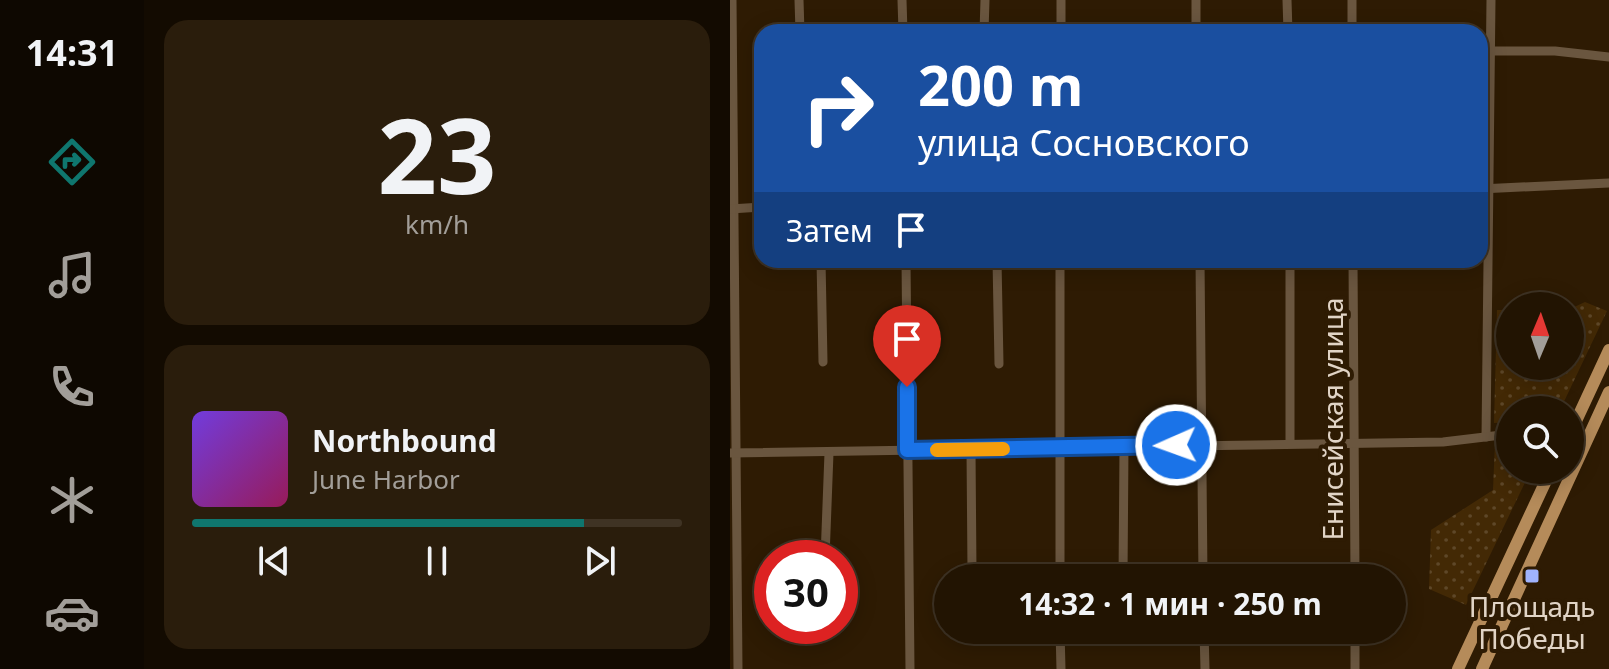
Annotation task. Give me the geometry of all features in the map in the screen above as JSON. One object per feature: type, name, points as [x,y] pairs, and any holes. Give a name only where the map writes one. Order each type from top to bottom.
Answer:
[{"type":"main road","points":[[1584,404],[1609,350]]},
{"type":"main road","points":[[1482,669],[1609,392]]},
{"type":"main road","points":[[1458,669],[1544,484]]},
{"type":"street","points":[[732,0],[733,453],[738,669]]},
{"type":"street","points":[[799,0],[800,24]]},
{"type":"street","points":[[902,0],[903,24]]},
{"type":"street","points":[[984,24],[985,0]]},
{"type":"street","points":[[1061,0],[1061,24]]},
{"type":"street","points":[[1196,0],[1196,24]]},
{"type":"street","points":[[1287,0],[1288,24]]},
{"type":"street","points":[[1352,0],[1352,24]]},
{"type":"street","points":[[1488,120],[1491,0]]},
{"type":"street","points":[[1491,51],[1555,51],[1609,57]]},
{"type":"street","points":[[1488,189],[1609,183]]},
{"type":"street","points":[[732,209],[754,208]]},
{"type":"street","points":[[821,268],[823,362]]},
{"type":"street","points":[[906,268],[910,669]]},
{"type":"street","points":[[997,268],[999,364]]},
{"type":"street","points":[[1060,268],[1060,564]]},
{"type":"street","points":[[1200,268],[1203,564]]},
{"type":"street","name":"Енисейская улица","points":[[1353,268],[1355,564]]},
{"type":"street","points":[[1485,268],[1486,437]]},
{"type":"street","points":[[1290,270],[1290,443]]},
{"type":"street","points":[[733,453],[1443,442],[1496,436]]},
{"type":"street","points":[[1123,564],[1124,447]]},
{"type":"street","points":[[971,450],[972,564]]},
{"type":"street","points":[[826,540],[829,453]]},
{"type":"street","points":[[1060,644],[1061,669]]},
{"type":"street","points":[[1204,644],[1205,669]]},
{"type":"street","points":[[1355,644],[1355,669]]},
{"type":"shaded area","points":[[1584,302],[1607,311],[1584,359]]},
{"type":"shaded area","points":[[1496,348],[1496,380],[1574,380],[1567,396],[1496,396],[1494,423]]},
{"type":"shaded area","points":[[1495,442],[1496,484],[1524,484],[1466,605],[1429,589],[1431,530],[1493,490]]},
{"type":"slow traffic","points":[[937,450],[1003,449]]},
{"type":"place","name":"Площадь Победы","points":[[1532,576]]},
{"type":"route","points":[[907,387],[907,450],[1176,445]]}]
